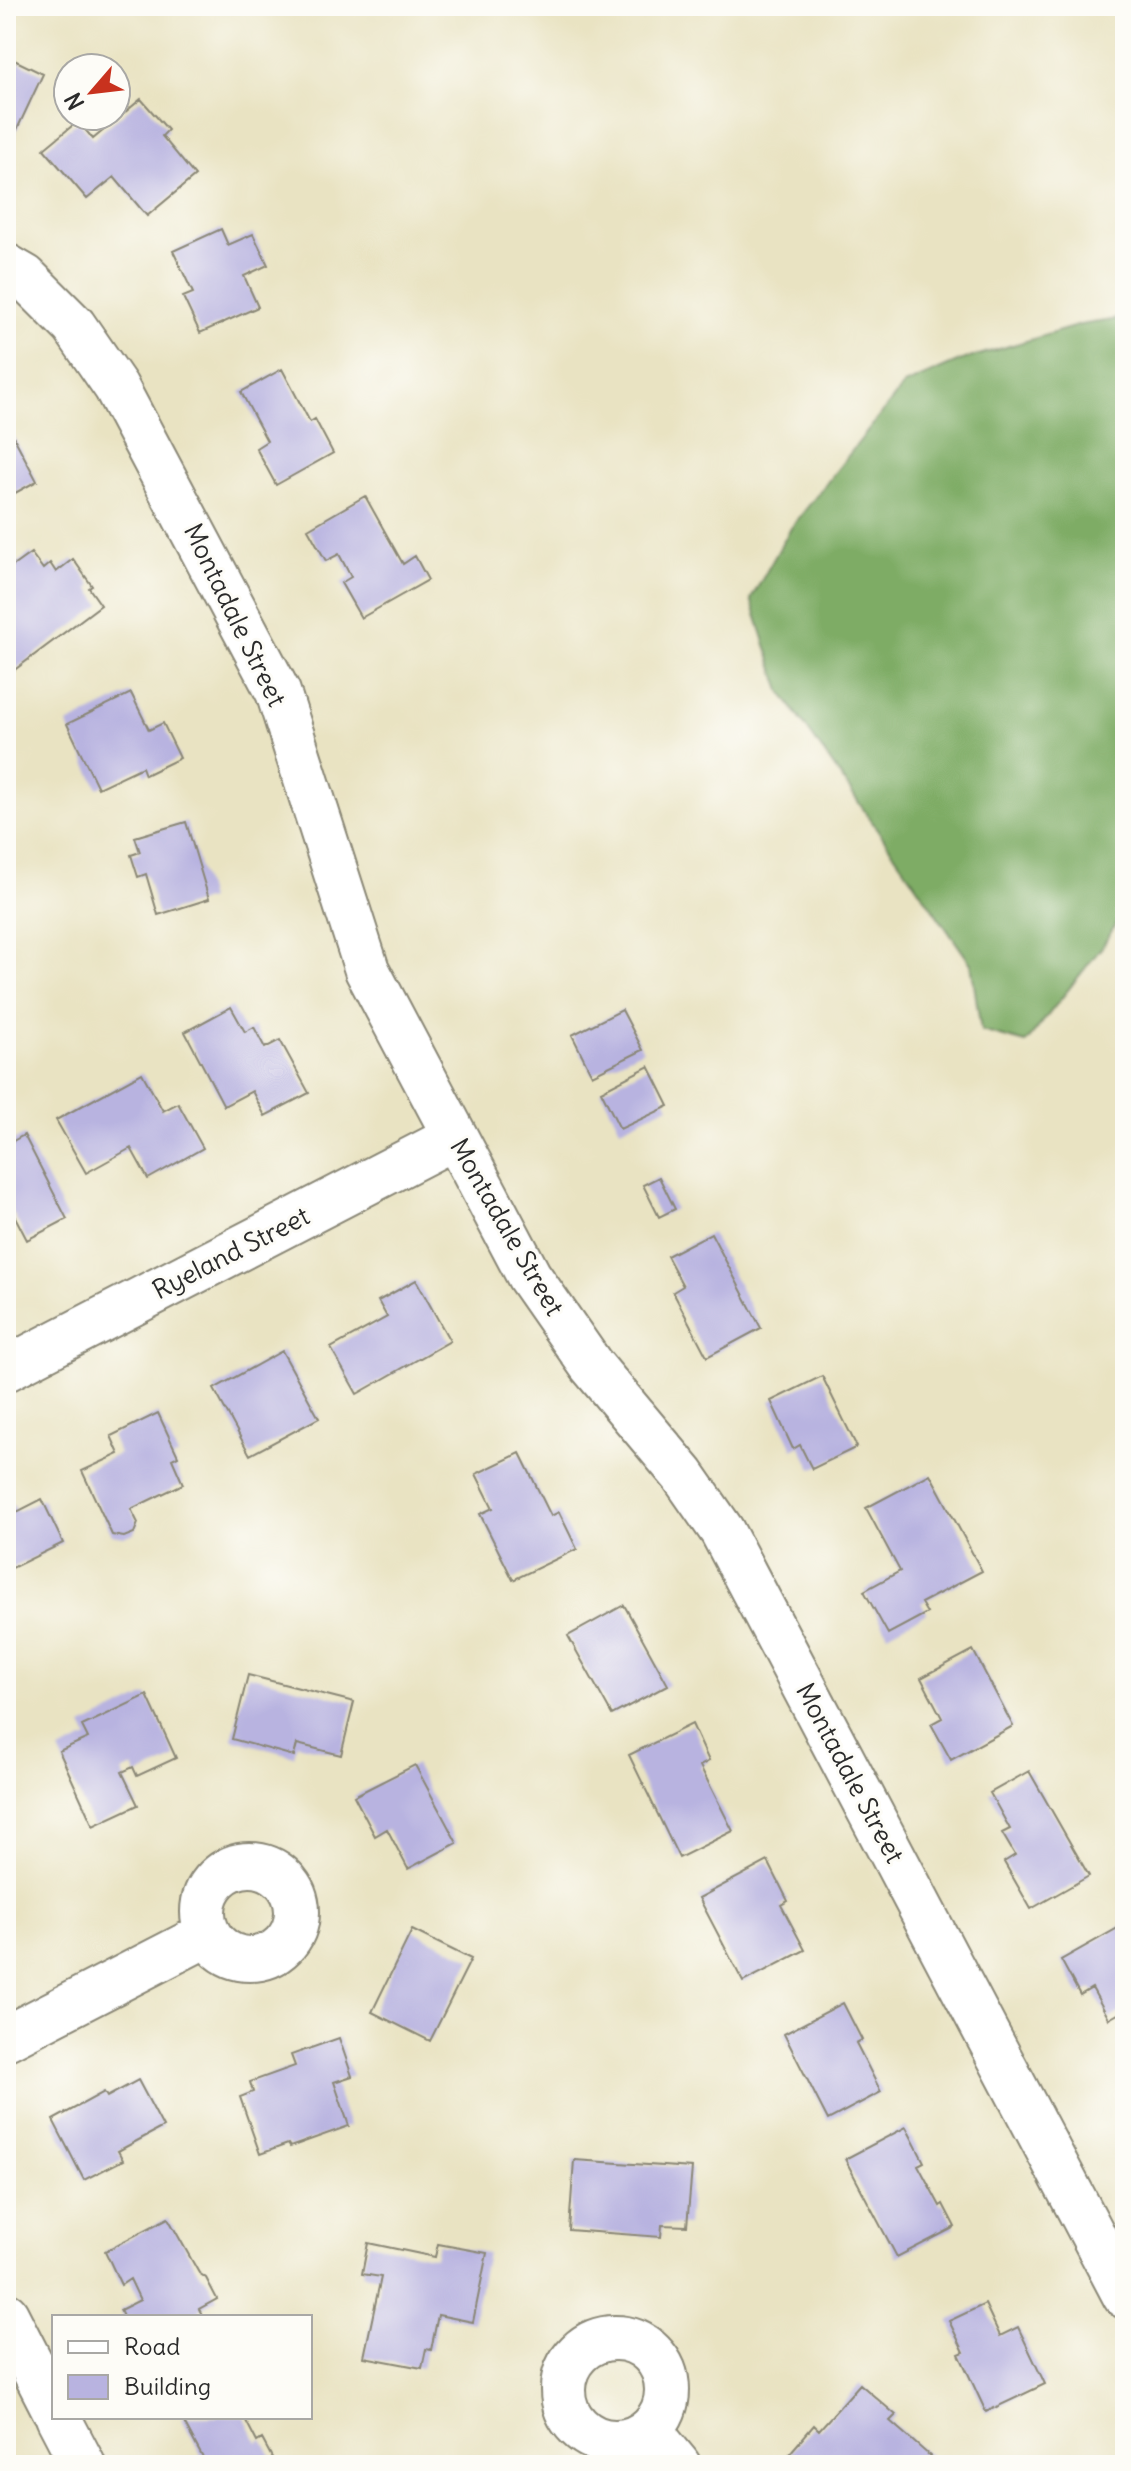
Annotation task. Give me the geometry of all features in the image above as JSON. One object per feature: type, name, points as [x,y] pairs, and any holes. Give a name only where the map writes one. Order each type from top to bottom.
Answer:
[{"type":"street","name":"Montadale Street","points":[[6,266],[25,277],[74,326],[116,387],[278,692],[367,970],[455,1137],[529,1276],[591,1365],[683,1475],[722,1531],[1125,2296]]},
{"type":"street","name":"Ryeland Street","points":[[6,1369],[455,1137]]},
{"type":"street","points":[[6,2038],[208,1934]]},
{"type":"street","points":[[6,2315],[52,2405]]},
{"type":"street","points":[[59,2419],[83,2465]]},
{"type":"street","points":[[649,2430],[678,2465]]},
{"type":"green space","points":[[1125,318],[1125,909],[1102,947],[1026,1043],[981,1031],[971,964],[781,691],[751,599],[791,528],[904,385],[962,360],[1080,325]]},
{"type":"building","points":[[6,56],[43,74],[6,153]]},
{"type":"building","points":[[141,99],[168,130],[162,136],[195,176],[147,216],[114,177],[87,199],[44,149],[65,132],[87,132],[93,139],[101,132],[132,132],[132,106]]},
{"type":"building","points":[[221,229],[228,245],[253,234],[268,265],[244,276],[258,307],[200,333],[183,297],[193,293],[173,251]]},
{"type":"building","points":[[282,369],[310,422],[315,419],[333,453],[276,485],[256,448],[267,441],[241,392]]},
{"type":"building","points":[[10,430],[37,481],[6,498],[6,432]]},
{"type":"building","points":[[365,496],[403,564],[415,556],[428,580],[361,618],[341,583],[351,577],[339,554],[326,561],[308,529]]},
{"type":"building","points":[[31,553],[43,569],[50,563],[56,572],[73,559],[101,605],[9,674],[6,670],[6,571]]},
{"type":"building","points":[[131,693],[149,730],[163,723],[180,758],[145,775],[142,767],[98,788],[67,724]]},
{"type":"building","points":[[186,822],[209,899],[158,915],[146,874],[138,877],[131,855],[140,852],[135,837]]},
{"type":"building","points":[[231,1007],[245,1032],[254,1027],[265,1048],[280,1040],[309,1093],[265,1116],[252,1091],[224,1106],[185,1032]]},
{"type":"building","points":[[622,1010],[643,1050],[592,1075],[572,1035]]},
{"type":"building","points":[[649,1066],[669,1106],[620,1129],[601,1091]]},
{"type":"building","points":[[142,1073],[163,1111],[178,1103],[203,1148],[148,1179],[131,1148],[86,1173],[56,1120]]},
{"type":"building","points":[[24,1135],[67,1219],[27,1240],[11,1209],[6,1212],[6,1145]]},
{"type":"building","points":[[659,1177],[675,1209],[659,1217],[643,1185]]},
{"type":"building","points":[[711,1233],[761,1328],[707,1357],[673,1292],[683,1286],[667,1256]]},
{"type":"building","points":[[416,1280],[450,1341],[357,1394],[331,1348],[387,1317],[378,1301]]},
{"type":"building","points":[[282,1351],[319,1418],[250,1455],[214,1389]]},
{"type":"building","points":[[822,1376],[857,1447],[812,1469],[800,1445],[793,1449],[771,1401]]},
{"type":"building","points":[[158,1413],[178,1456],[172,1459],[183,1484],[131,1509],[138,1523],[134,1533],[124,1537],[112,1535],[82,1471],[119,1454],[111,1436]]},
{"type":"building","points":[[520,1453],[551,1516],[559,1512],[577,1549],[513,1580],[480,1514],[493,1508],[476,1474]]},
{"type":"building","points":[[930,1474],[982,1571],[921,1603],[927,1613],[888,1634],[864,1591],[900,1571],[866,1508]]},
{"type":"building","points":[[42,1499],[63,1543],[6,1571],[6,1507],[13,1504],[17,1512]]},
{"type":"building","points":[[624,1605],[668,1685],[612,1715],[568,1636]]},
{"type":"building","points":[[973,1650],[1013,1726],[951,1760],[931,1724],[942,1718],[921,1678]]},
{"type":"building","points":[[248,1675],[354,1702],[341,1755],[297,1744],[294,1756],[232,1739]]},
{"type":"building","points":[[147,1695],[176,1758],[137,1776],[133,1767],[122,1772],[138,1805],[93,1826],[59,1751],[88,1738],[82,1726]]},
{"type":"building","points":[[692,1724],[709,1761],[700,1766],[733,1831],[679,1858],[629,1755]]},
{"type":"building","points":[[415,1765],[457,1843],[408,1869],[387,1829],[375,1836],[354,1796]]},
{"type":"building","points":[[1029,1771],[1089,1876],[1031,1909],[1004,1862],[1015,1855],[1002,1833],[1010,1829],[990,1793]]},
{"type":"building","points":[[768,1861],[788,1901],[781,1905],[805,1950],[743,1982],[699,1898]]},
{"type":"building","points":[[1125,1924],[1125,2010],[1109,2019],[1092,1988],[1080,1995],[1061,1960]]},
{"type":"building","points":[[412,1930],[471,1959],[430,2041],[372,2012]]},
{"type":"building","points":[[843,2003],[862,2040],[856,2043],[881,2092],[828,2120],[784,2034]]},
{"type":"building","points":[[339,2038],[352,2076],[334,2082],[349,2126],[260,2154],[240,2097],[253,2092],[250,2082],[295,2066],[291,2055]]},
{"type":"building","points":[[138,2080],[163,2127],[118,2151],[123,2160],[84,2180],[53,2120],[104,2092],[107,2097]]},
{"type":"building","points":[[906,2127],[924,2162],[918,2165],[955,2227],[897,2257],[845,2159]]},
{"type":"building","points":[[574,2160],[692,2168],[687,2226],[662,2225],[661,2237],[569,2230]]},
{"type":"building","points":[[168,2218],[217,2299],[199,2309],[202,2315],[122,2315],[120,2310],[140,2300],[130,2279],[121,2285],[105,2251]]},
{"type":"building","points":[[368,2243],[435,2257],[438,2244],[487,2253],[473,2322],[438,2315],[431,2350],[426,2349],[422,2368],[364,2357],[381,2277],[362,2274]]},
{"type":"building","points":[[985,2304],[1000,2336],[1018,2327],[1045,2384],[986,2412],[959,2354],[964,2352],[949,2321]]},
{"type":"building","points":[[860,2384],[896,2415],[890,2421],[930,2456],[922,2465],[804,2465],[790,2453],[814,2425],[819,2430]]},
{"type":"building","points":[[182,2419],[245,2419],[257,2442],[262,2439],[276,2465],[196,2465],[204,2460]]}]
